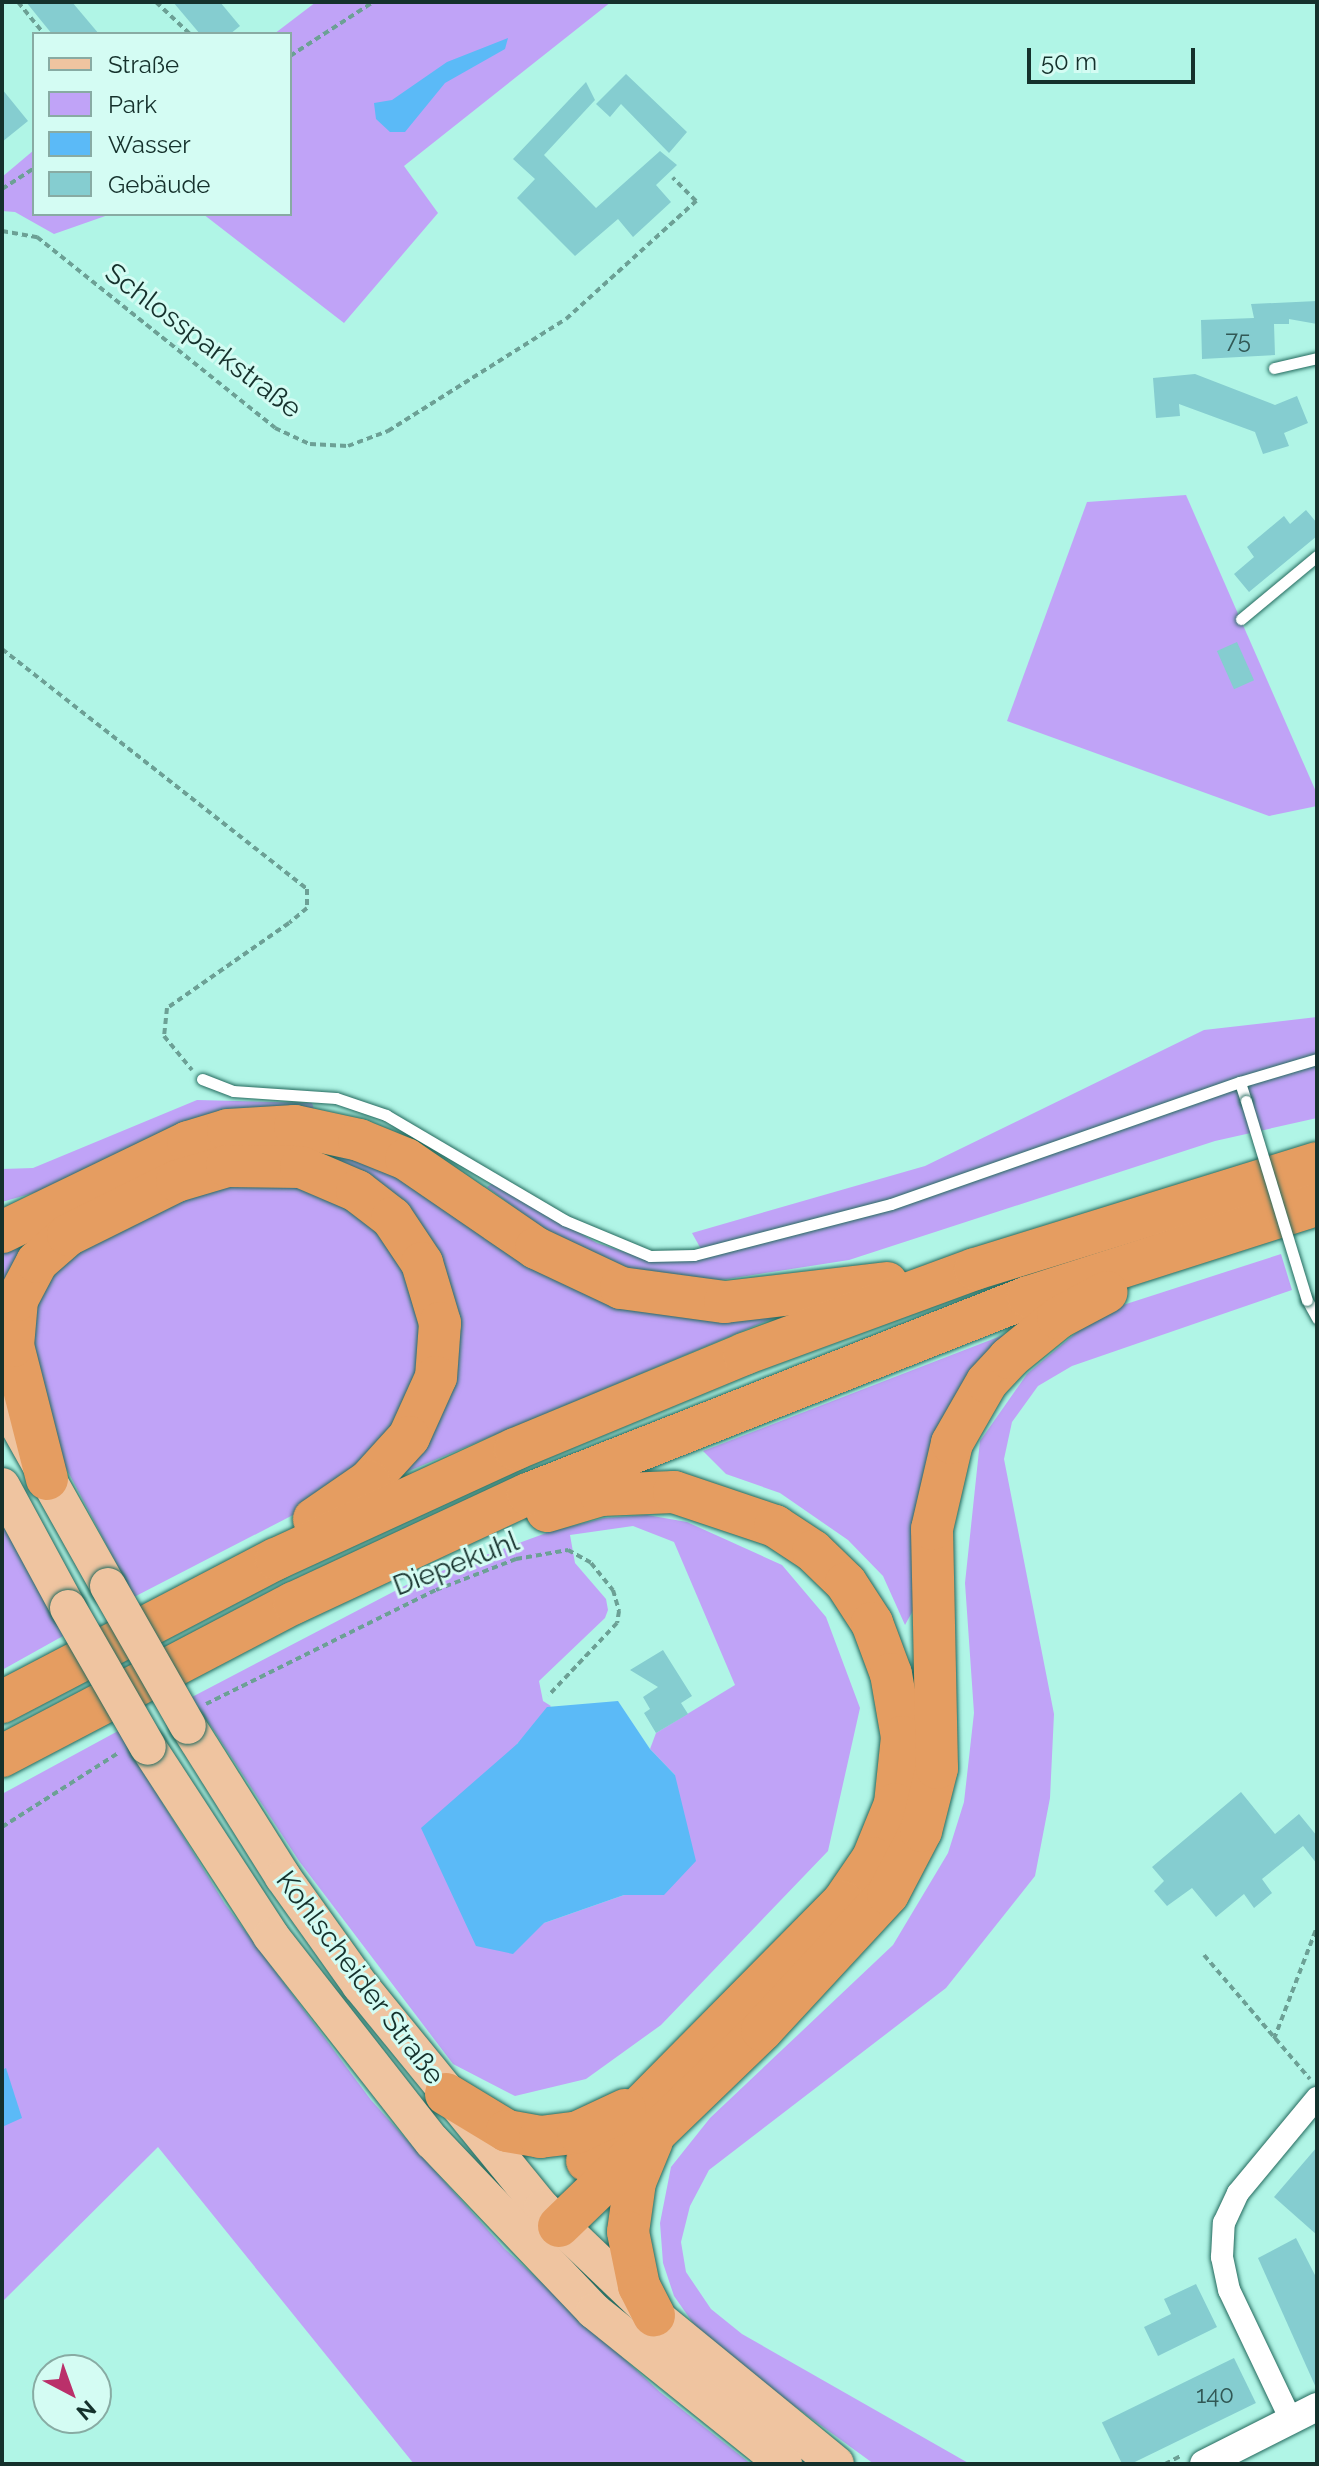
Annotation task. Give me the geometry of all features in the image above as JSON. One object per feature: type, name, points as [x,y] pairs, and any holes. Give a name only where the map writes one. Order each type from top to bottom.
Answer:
[{"type":"highway","points":[[6,1228],[188,1142],[228,1130],[287,1126],[329,1131],[406,1159],[557,1260],[640,1292],[745,1301],[975,1269]]},
{"type":"highway","points":[[2,1702],[199,1596],[515,1449],[744,1354],[975,1269],[1317,1163]]},
{"type":"highway","points":[[47,1479],[15,1371],[12,1323],[25,1280],[50,1249],[177,1181],[227,1166],[301,1167],[340,1181],[378,1205],[415,1250],[435,1299],[440,1352],[430,1399],[409,1437],[369,1481],[199,1596]]},
{"type":"highway","points":[[2,1756],[180,1661],[528,1494],[1028,1297],[1317,1205]]},
{"type":"highway","points":[[446,2094],[507,2131],[540,2137],[578,2132],[652,2114],[866,1924],[921,1831],[932,1800],[939,1733],[930,1576],[933,1517],[942,1475],[967,1412],[1009,1358],[1058,1318],[1237,1229]]},
{"type":"highway","points":[[415,1547],[601,1495],[674,1492],[750,1516],[813,1551],[846,1583],[872,1623],[891,1674],[902,1737],[895,1804],[873,1858],[843,1902],[652,2114],[541,2225]]},
{"type":"highway","points":[[652,2114],[635,2182],[628,2232],[636,2276],[654,2315]]},
{"type":"main road","name":"Kohlscheider Straße","points":[[2,1397],[188,1726],[283,1877],[541,2225],[594,2311],[784,2464]]},
{"type":"main road","name":"Kohlscheider Straße","points":[[2,1486],[148,1747],[317,1999],[432,2141],[654,2315],[836,2464]]},
{"type":"street","points":[[1291,2420],[1229,2290],[1222,2257],[1224,2223],[1238,2193],[1317,2098]]},
{"type":"street","points":[[1204,2464],[1317,2407]]},
{"type":"lane","points":[[1274,368],[1317,358]]},
{"type":"lane","points":[[1241,619],[1317,556]]},
{"type":"lane","points":[[202,1079],[233,1091],[336,1098],[386,1115],[564,1220],[650,1256],[709,1252],[891,1204],[1240,1082],[1317,1059]]},
{"type":"lane","points":[[1240,1082],[1307,1300],[1317,1318]]},
{"type":"path","points":[[18,2],[42,32]]},
{"type":"path","points":[[156,2],[188,32]]},
{"type":"path","points":[[292,55],[373,2]]},
{"type":"path","points":[[2,189],[32,169]]},
{"type":"path","name":"Schlossparkstraße","points":[[2,231],[37,237],[275,428],[310,444],[348,446],[388,431],[555,326],[696,201],[673,178]]},
{"type":"path","points":[[2,649],[307,889],[307,908],[167,1008],[164,1036],[202,1079]]},
{"type":"path","name":"Diepekuhl","points":[[271,1668],[459,1580],[516,1559],[568,1550],[591,1563],[613,1590],[619,1611],[617,1623],[548,1696]]},
{"type":"path","points":[[1274,2039],[1317,1927]]},
{"type":"path","points":[[1204,1955],[1317,2087]]},
{"type":"green space","points":[[316,2],[611,2],[404,166],[438,213],[344,323],[206,216],[292,216],[292,32],[277,32]]},
{"type":"green space","points":[[32,152],[32,216],[105,216],[54,234],[15,212],[2,211],[2,177]]},
{"type":"green space","points":[[1186,495],[1317,794],[1317,806],[1269,816],[1007,721],[1087,502]]},
{"type":"green space","points":[[1317,1017],[1317,1118],[1215,1141],[849,1260],[721,1280],[652,1278],[596,1260],[544,1230],[487,1187],[493,1183],[597,1243],[652,1261],[706,1258],[692,1233],[925,1166],[1204,1030]]},
{"type":"green space","points":[[197,1100],[312,1103],[315,1112],[2,1202],[2,1169],[33,1168]]},
{"type":"green space","points":[[233,1141],[371,1158],[537,1262],[788,1312],[397,1476],[423,1444],[424,1245],[235,1153],[2,1294],[2,1246]]},
{"type":"green space","points":[[237,1178],[289,1179],[379,1225],[423,1309],[416,1376],[396,1424],[367,1458],[295,1514],[134,1597],[45,1428],[26,1325],[52,1265],[72,1248]]},
{"type":"green space","points":[[1281,1254],[1292,1290],[1072,1366],[1038,1386],[1012,1422],[1004,1459],[1054,1714],[1050,1798],[1035,1876],[946,1988],[709,2170],[690,2206],[681,2242],[686,2272],[711,2309],[742,2334],[970,2464],[874,2464],[734,2362],[700,2333],[674,2296],[663,2263],[660,2223],[671,2167],[710,2118],[893,1945],[948,1853],[964,1802],[974,1713],[965,1583],[980,1441],[1027,1374],[1083,1327],[1120,1306]]},
{"type":"green space","points":[[1006,1334],[916,1605],[905,1625],[883,1576],[848,1540],[780,1493],[726,1474],[703,1451]]},
{"type":"green space","points":[[647,1515],[687,1522],[782,1565],[826,1617],[860,1708],[828,1851],[661,2025],[586,2079],[515,2096],[453,2064],[299,1861],[192,1697],[414,1581],[549,1532],[604,1518]],"holes":[[[633,1526],[674,1542],[735,1685],[656,1733],[650,1749],[675,1775],[664,1895],[624,1895],[544,1923],[517,1744],[551,1706],[543,1701],[539,1681],[605,1618],[608,1610],[606,1599],[575,1563],[570,1535]]]},
{"type":"green space","points":[[2,1521],[63,1636],[2,1670]]},
{"type":"green space","points":[[118,1731],[225,1904],[371,2100],[505,2249],[660,2392],[751,2464],[414,2464],[158,2147],[2,2302],[2,1794]]},
{"type":"water","points":[[508,38],[505,49],[445,83],[405,132],[390,132],[376,119],[374,103],[392,100],[447,62]]},
{"type":"water","points":[[618,1701],[650,1749],[675,1775],[696,1861],[664,1895],[624,1895],[544,1923],[513,1954],[476,1946],[421,1828],[517,1744],[547,1707]]},
{"type":"water","points":[[6,2068],[22,2118],[2,2127],[2,2070]]},
{"type":"building","points":[[26,2],[72,2],[97,32],[50,32]]},
{"type":"building","points":[[173,2],[220,2],[240,26],[232,32],[198,32]]},
{"type":"building","points":[[626,74],[687,132],[669,153],[621,104],[610,117],[596,104]]},
{"type":"building","points":[[586,82],[595,100],[544,155],[596,208],[660,151],[677,165],[656,185],[671,202],[633,237],[618,219],[575,256],[517,198],[535,179],[513,159]]},
{"type":"building","points":[[2,89],[28,121],[2,142]]},
{"type":"building","points":[[1317,301],[1317,324],[1289,319],[1289,324],[1274,324],[1275,355],[1202,359],[1201,320],[1254,318],[1251,304]]},
{"type":"building","points":[[1195,374],[1275,405],[1297,396],[1308,423],[1284,433],[1289,446],[1263,454],[1255,432],[1179,404],[1180,416],[1156,418],[1153,378]]},
{"type":"building","points":[[1306,510],[1317,523],[1317,536],[1249,592],[1234,574],[1254,557],[1247,547],[1284,516],[1290,524]]},
{"type":"building","points":[[1237,642],[1254,680],[1234,689],[1217,651]]},
{"type":"building","points":[[663,1650],[692,1696],[681,1703],[688,1714],[656,1733],[644,1713],[650,1709],[643,1697],[658,1687],[630,1670]]},
{"type":"building","points":[[1241,1792],[1275,1834],[1299,1814],[1317,1836],[1317,1864],[1303,1846],[1262,1879],[1272,1893],[1254,1908],[1244,1894],[1216,1917],[1192,1888],[1167,1906],[1154,1891],[1164,1881],[1152,1867]]},
{"type":"building","points":[[1317,2147],[1317,2235],[1274,2197]]},
{"type":"building","points":[[1296,2238],[1317,2279],[1317,2390],[1258,2258]]},
{"type":"building","points":[[1196,2284],[1217,2327],[1158,2356],[1144,2327],[1171,2314],[1164,2299]]},
{"type":"building","points":[[1234,2358],[1256,2403],[1131,2464],[1122,2464],[1102,2422]]}]
